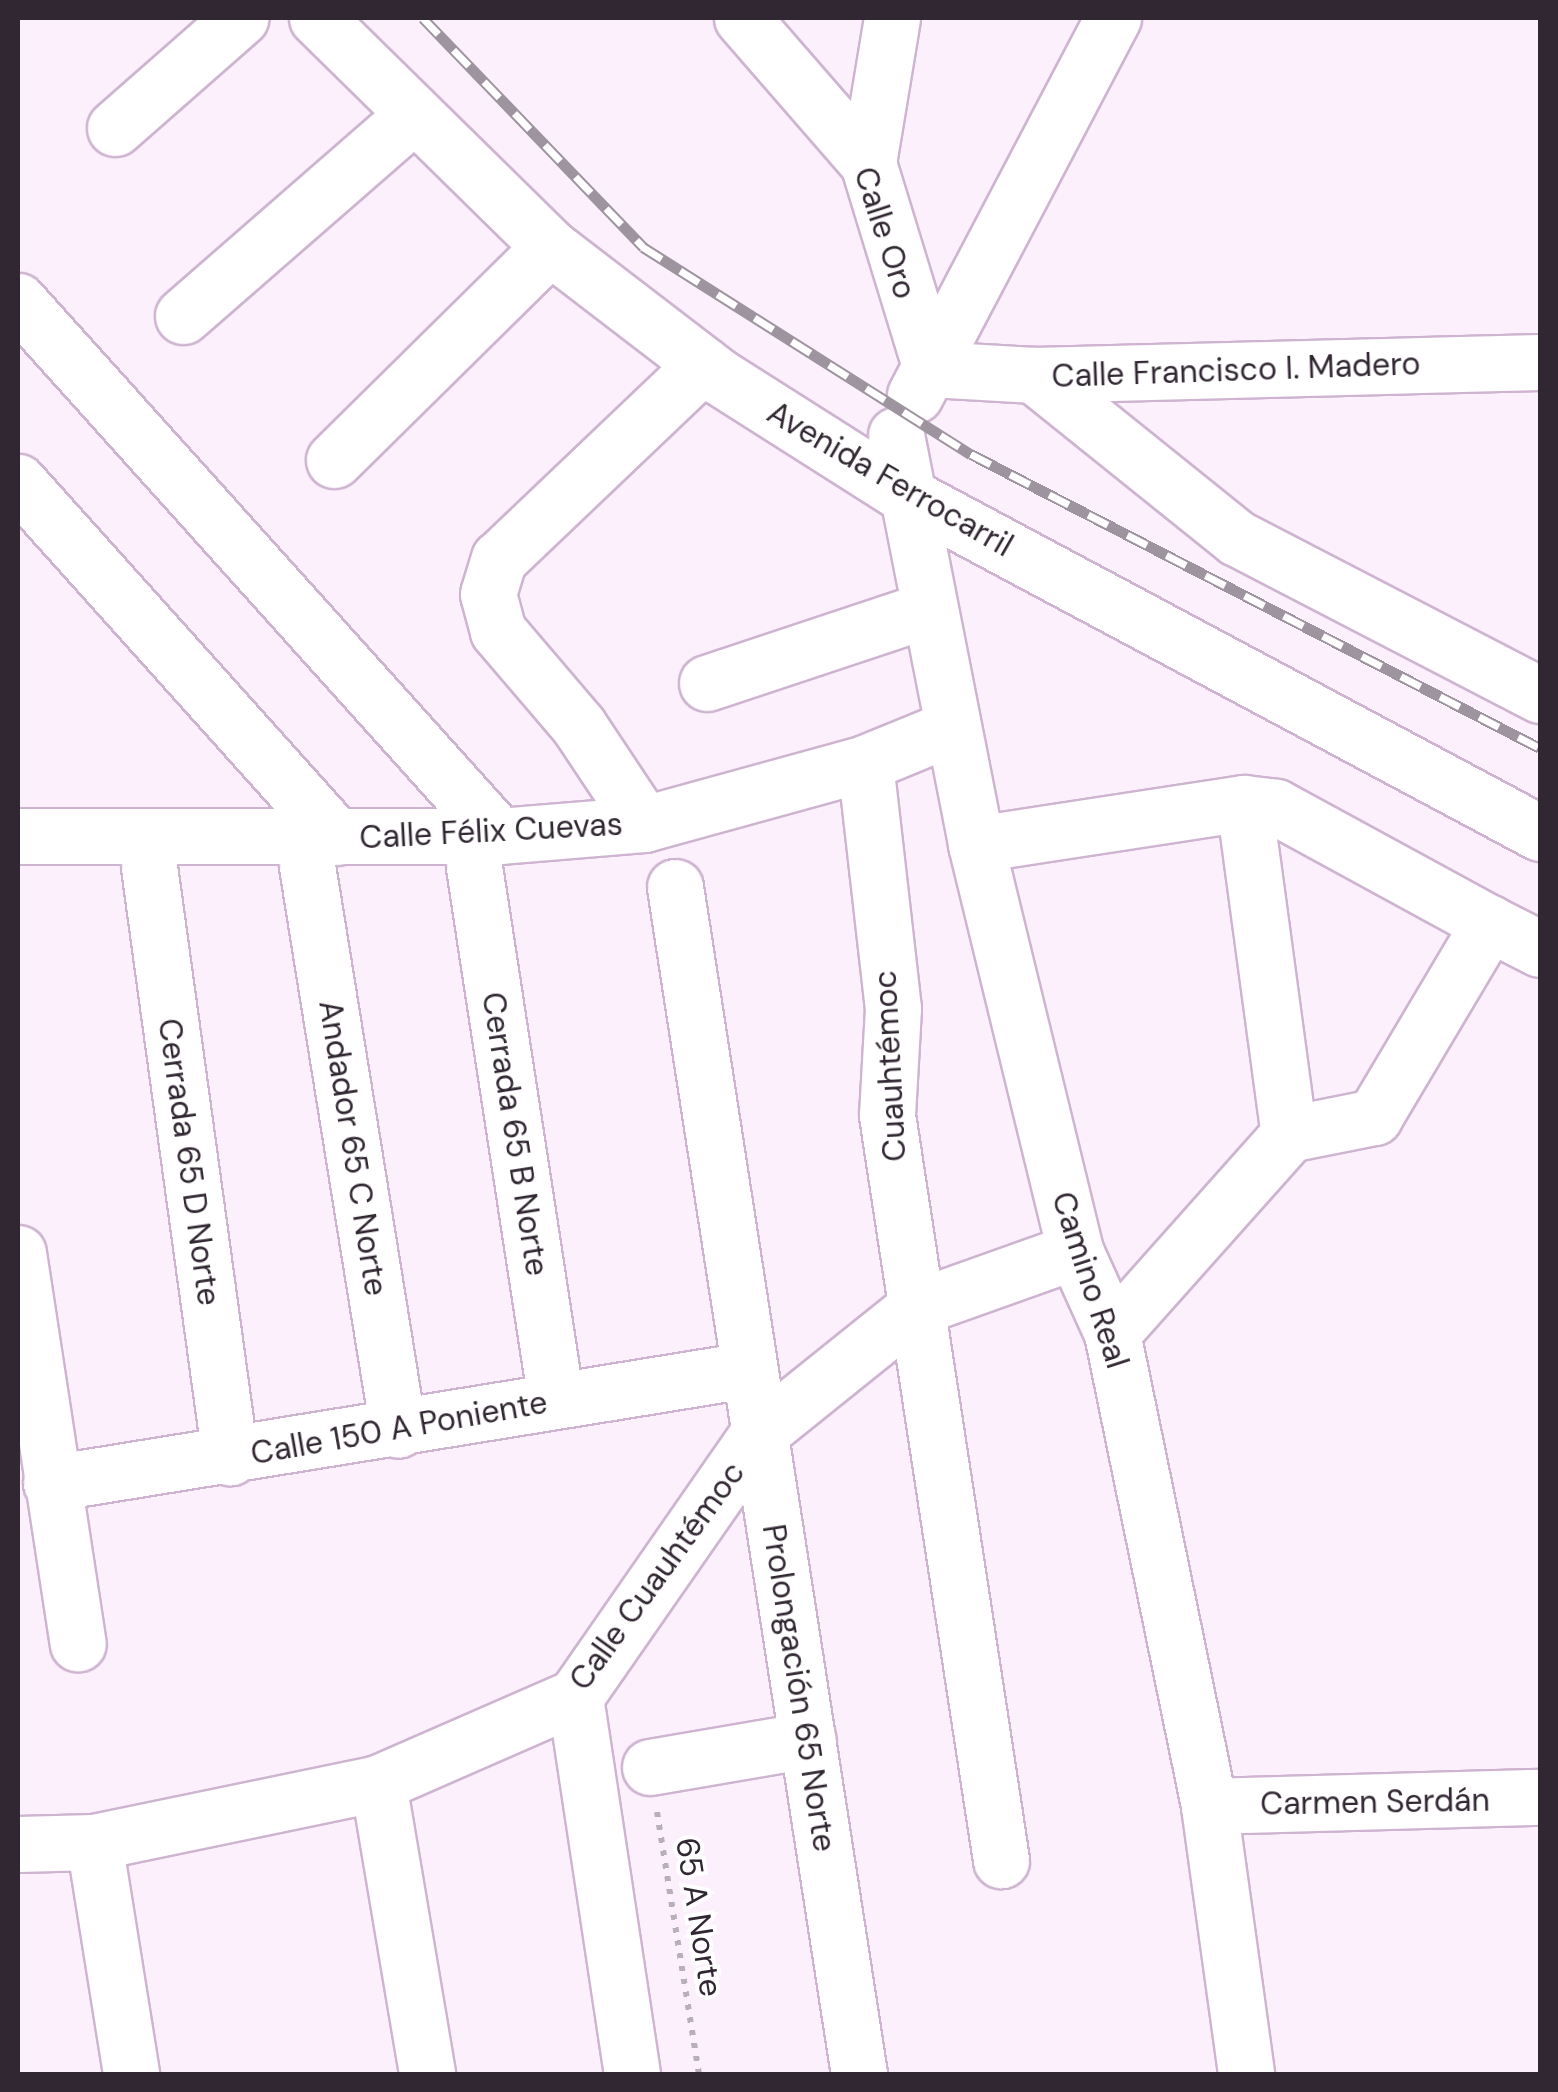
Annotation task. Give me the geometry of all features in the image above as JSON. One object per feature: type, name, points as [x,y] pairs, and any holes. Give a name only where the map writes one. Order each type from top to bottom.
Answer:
[{"type":"street","points":[[115,128],[240,18]]},
{"type":"street","name":"Avenida Ferrocarril","points":[[316,18],[411,117],[550,247],[703,365],[901,492],[1540,833]]},
{"type":"street","points":[[868,163],[892,18]]},
{"type":"street","points":[[913,402],[1114,18]]},
{"type":"street","name":"Calle Oro","points":[[758,25],[868,163],[913,402],[901,492]]},
{"type":"street","points":[[184,316],[411,117]]},
{"type":"street","points":[[334,460],[550,247]]},
{"type":"street","points":[[18,300],[486,851]]},
{"type":"street","name":"Calle Francisco I. Madero","points":[[913,402],[1034,375],[1540,362]]},
{"type":"street","points":[[644,824],[579,726],[498,631],[488,594],[499,559],[703,365]]},
{"type":"street","points":[[1034,375],[1237,538],[1540,694]]},
{"type":"street","points":[[18,482],[322,852]]},
{"type":"street","name":"Camino Real","points":[[901,492],[948,729],[1075,1251],[1112,1333],[1209,1806],[1246,2074]]},
{"type":"street","points":[[707,683],[926,610]]},
{"type":"street","name":"Calle Félix Cuevas","points":[[18,836],[322,852],[486,851],[644,824],[865,764],[948,729]]},
{"type":"street","name":"Cuauhtémoc","points":[[865,764],[893,1008],[885,1093],[1000,1860]]},
{"type":"street","points":[[976,844],[1244,803],[1276,807],[1540,949]]},
{"type":"street","points":[[1244,803],[1289,1134]]},
{"type":"street","name":"Cerrada 65 B Norte","points":[[486,851],[556,1401]]},
{"type":"street","name":"Andador 65 C Norte","points":[[322,852],[398,1430]]},
{"type":"street","name":"Cerrada 65 D Norte","points":[[149,867],[230,1457]]},
{"type":"street","name":"Prolongación 65 Norte","points":[[675,887],[746,1370],[859,2074]]},
{"type":"street","points":[[1112,1333],[1289,1134],[1374,1117],[1489,923]]},
{"type":"street","name":"Calle Cuauhtémoc","points":[[18,1844],[94,1842],[378,1783],[575,1697],[758,1435],[915,1308],[1075,1251]]},
{"type":"street","points":[[18,1253],[78,1643]]},
{"type":"street","name":"Calle 150 A Poniente","points":[[51,1483],[398,1430],[746,1370]]},
{"type":"street","points":[[575,1697],[632,2074]]},
{"type":"street","points":[[650,1767],[808,1740]]},
{"type":"street","points":[[378,1783],[427,2074]]},
{"type":"street","name":"Carmen Serdán","points":[[1209,1806],[1537,1809]]},
{"type":"street","points":[[94,1842],[131,2074]]},
{"type":"path","name":"65 A Norte","points":[[650,1767],[699,2074]]},
{"type":"railway","points":[[423,18],[643,247],[971,454],[1540,748]]}]
